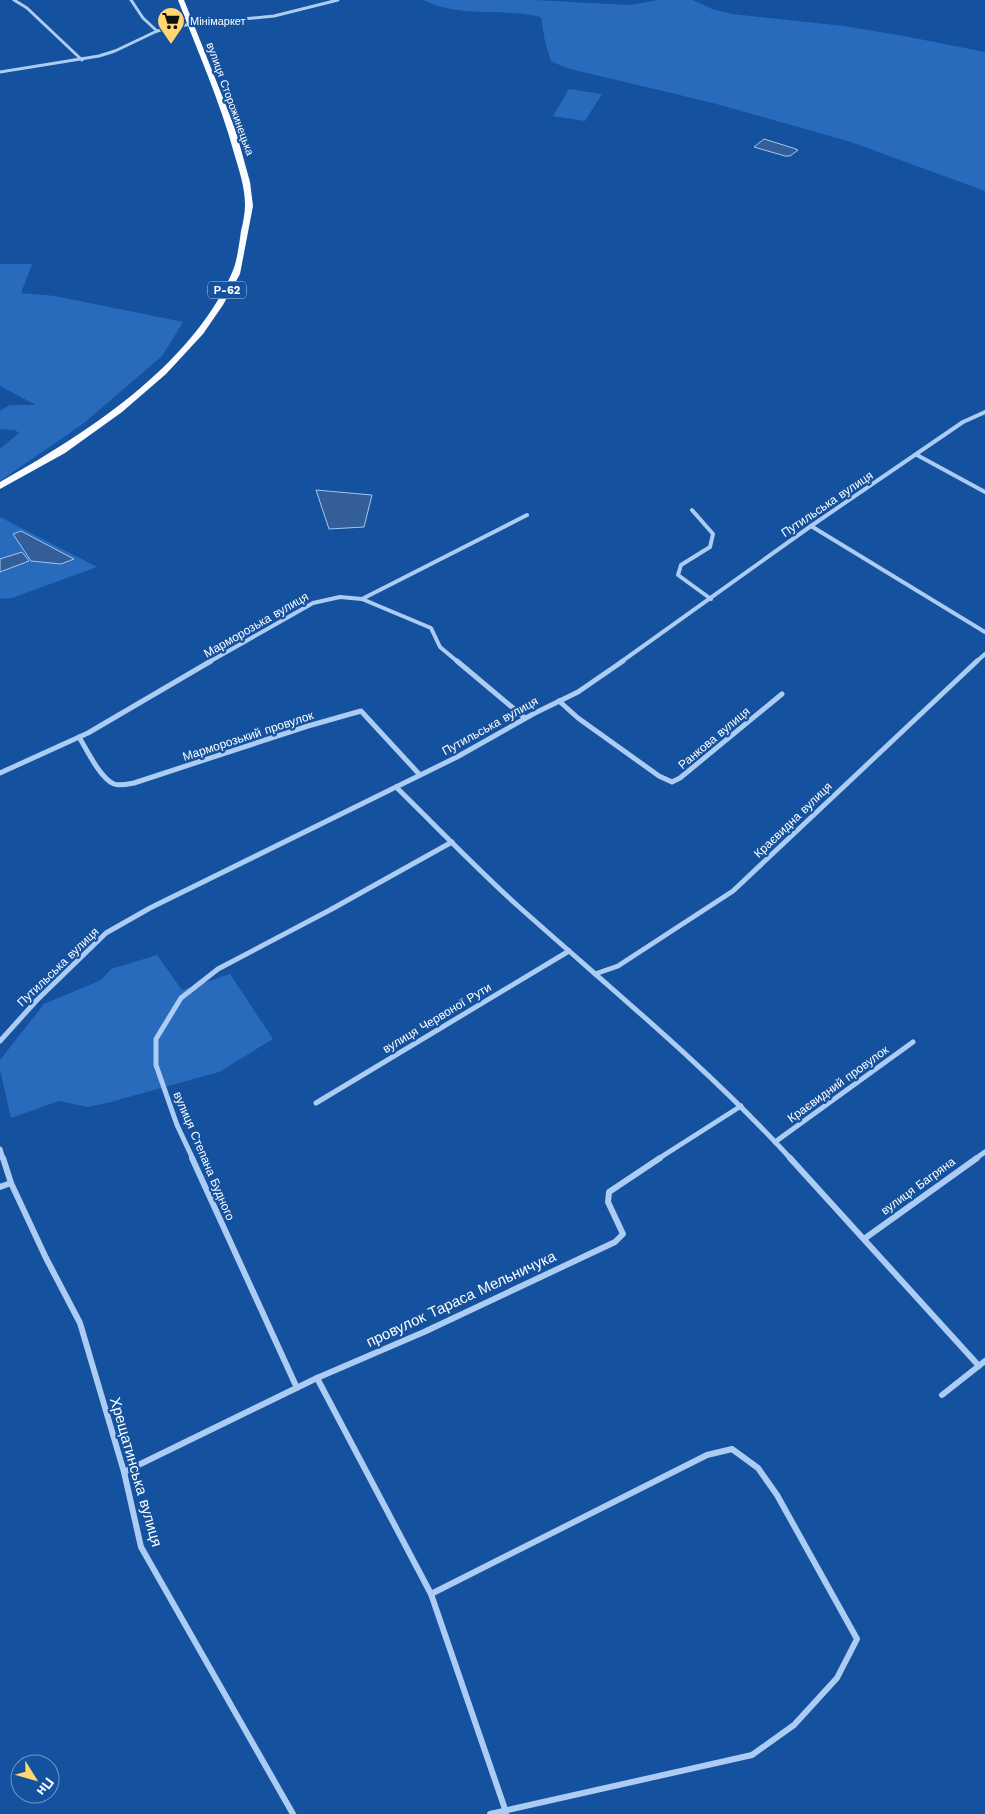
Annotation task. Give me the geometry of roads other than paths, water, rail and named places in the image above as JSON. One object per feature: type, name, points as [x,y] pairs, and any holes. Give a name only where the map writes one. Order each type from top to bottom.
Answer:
[{"type":"main road","name":"вулиця Сторожинецька","points":[[0,486],[62,451],[118,410],[163,372],[200,332],[219,305],[236,274],[249,206],[246,182],[230,128],[181,0]]},
{"type":"street","points":[[14,0],[26,8],[82,60]]},
{"type":"street","points":[[131,0],[143,18],[157,31]]},
{"type":"street","points":[[0,72],[82,60],[115,51],[157,31],[191,24],[274,16],[338,0]]},
{"type":"street","name":"Путильська вулиця","points":[[0,1041],[72,965],[106,933],[150,908],[457,757],[524,718],[587,686],[810,526],[963,422],[985,412]]},
{"type":"street","points":[[917,454],[985,492]]},
{"type":"street","points":[[692,510],[713,534],[710,547],[681,565],[678,575],[711,598]]},
{"type":"street","points":[[362,600],[527,515]]},
{"type":"street","points":[[810,526],[985,632]]},
{"type":"street","name":"Марморозька вулиця","points":[[0,773],[79,737],[306,606],[325,597],[350,596],[431,628],[440,646],[524,718]]},
{"type":"street","name":"Краєвидна вулиця","points":[[595,974],[618,966],[733,891],[985,654]]},
{"type":"street","name":"Ранкова вулиця","points":[[559,701],[578,718],[655,774],[672,782],[680,778],[782,694]]},
{"type":"street","name":"Марморозький провулок","points":[[79,737],[108,778],[114,783],[128,784],[308,726],[360,712],[420,775]]},
{"type":"street","points":[[396,787],[517,905],[676,1044],[741,1106],[776,1142],[979,1366]]},
{"type":"street","name":"вулиця Степана Будного","points":[[297,1388],[177,1125],[156,1065],[156,1039],[181,998],[218,969],[330,910],[452,842]]},
{"type":"street","name":"вулиця Червоної Рути","points":[[316,1103],[569,951]]},
{"type":"street","name":"Краєвидний провулок","points":[[776,1142],[913,1042]]},
{"type":"street","name":"провулок Тараса Мельничука","points":[[124,1472],[317,1378],[424,1332],[615,1242],[623,1234],[622,1228],[609,1204],[608,1192],[616,1185],[741,1106]]},
{"type":"street","name":"Хрещатинська вулиця","points":[[0,1149],[11,1183],[46,1258],[80,1323],[124,1472],[141,1547],[293,1814]]},
{"type":"street","name":"вулиця Багряна","points":[[864,1239],[985,1152]]},
{"type":"street","points":[[0,1187],[11,1183]]},
{"type":"street","points":[[942,1395],[985,1361]]},
{"type":"street","points":[[317,1378],[430,1594],[506,1812]]},
{"type":"street","points":[[430,1594],[707,1455],[732,1449],[758,1468],[777,1495],[857,1639],[837,1678],[794,1725],[752,1754],[506,1812],[490,1814]]},
{"type":"place","name":"Мінімаркет","points":[[171,45]]}]
